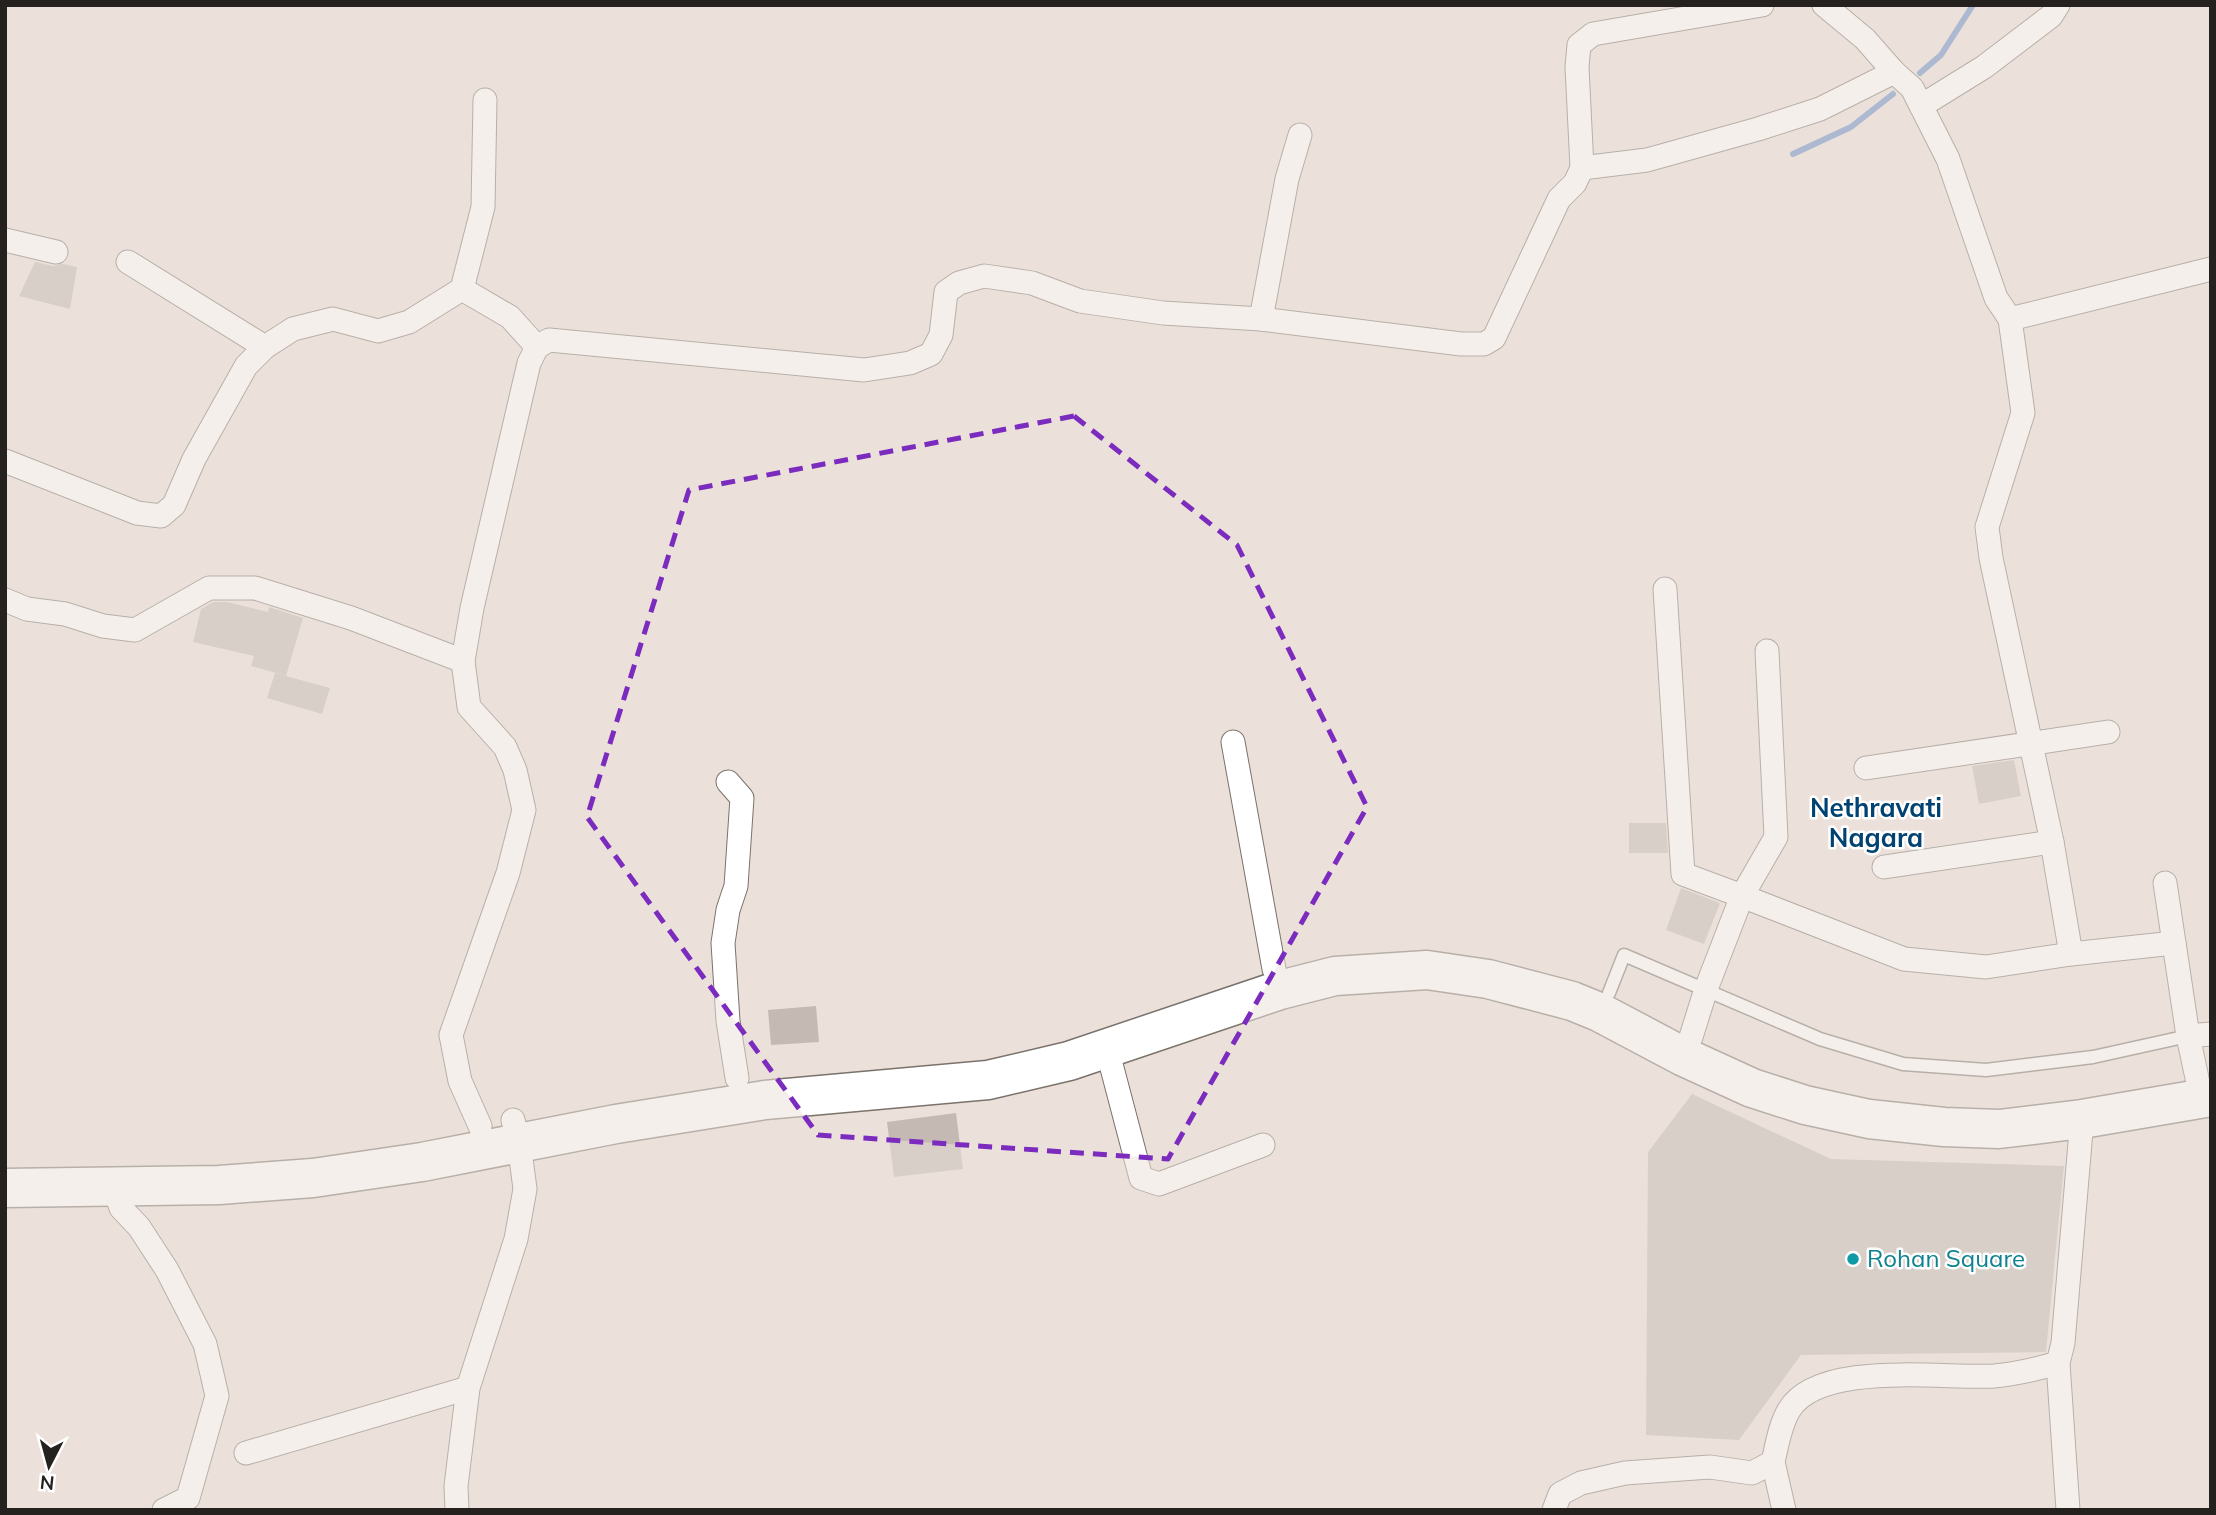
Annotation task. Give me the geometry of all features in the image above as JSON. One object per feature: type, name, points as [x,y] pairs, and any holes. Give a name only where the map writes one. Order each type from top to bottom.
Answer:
[{"type":"highway","points":[[5,1188],[219,1185],[313,1178],[422,1162],[504,1130],[737,1078],[954,1058],[1043,1044],[1274,969],[1331,955],[1428,948],[1492,957],[1579,981],[1609,993],[1691,1037],[1759,1067],[1811,1084],[1873,1098],[1946,1106],[1998,1107],[2206,1083]]},
{"type":"highway","points":[[5,1167],[188,1163],[300,1157],[504,1130],[617,1124],[765,1100],[988,1080],[1069,1061],[1280,990],[1335,976],[1427,970],[1488,979],[1572,1001],[1740,1082],[1805,1105],[1869,1119],[1944,1127],[1999,1129],[2082,1119],[2206,1083]]},
{"type":"street","points":[[457,1510],[456,1486],[468,1388],[516,1239],[525,1189],[504,1130],[460,1081],[451,1035],[508,873],[524,810],[515,770],[505,747],[469,707],[463,661],[472,608],[528,362],[537,347],[549,340],[864,370],[911,363],[932,354],[941,335],[946,292],[959,283],[984,276],[1032,283],[1080,301],[1163,313],[1261,319],[1461,344],[1484,344],[1494,338],[1559,199],[1575,183],[1582,168],[1577,67],[1579,46],[1593,34],[1762,5]]},
{"type":"street","points":[[1824,5],[1865,39],[1912,88],[1948,159],[1996,298],[2010,318],[2024,413],[1987,527],[1990,558],[2032,744],[2071,954]]},
{"type":"street","points":[[1921,106],[1983,67],[2051,16],[2058,5]]},
{"type":"street","points":[[1582,168],[1647,160],[1758,130],[1820,109],[1894,72]]},
{"type":"street","points":[[5,461],[137,513],[162,516],[174,506],[194,459],[246,366],[265,347],[293,329],[333,319],[377,331],[409,322],[462,289],[483,207],[485,100]]},
{"type":"street","points":[[1261,319],[1287,179],[1300,135]]},
{"type":"street","points":[[5,240],[56,252]]},
{"type":"street","points":[[128,262],[265,347]]},
{"type":"street","points":[[2010,318],[2211,269]]},
{"type":"street","points":[[462,289],[510,317],[537,347]]},
{"type":"street","points":[[5,600],[27,609],[65,614],[103,626],[135,630],[209,588],[256,588],[351,618],[463,661]]},
{"type":"street","points":[[1665,589],[1683,874],[1904,959],[1986,967],[2071,954],[2174,943]]},
{"type":"street","points":[[1691,1037],[1706,989],[1742,896],[1776,837],[1767,651]]},
{"type":"street","points":[[1866,768],[2108,732]]},
{"type":"street","points":[[1233,742],[1274,969]]},
{"type":"street","points":[[728,782],[742,798],[736,886],[728,910],[723,943],[728,1021],[737,1078]]},
{"type":"street","points":[[1885,867],[2052,842]]},
{"type":"street","points":[[2165,883],[2188,1036],[2206,1083]]},
{"type":"street","points":[[2188,1036],[2211,1034]]},
{"type":"street","points":[[1107,1049],[1141,1178],[1159,1184],[1263,1145]]},
{"type":"street","points":[[2068,1510],[2058,1363],[2063,1343],[2082,1119]]},
{"type":"street","points":[[114,1187],[121,1208],[139,1227],[167,1270],[205,1344],[217,1396],[188,1498],[164,1510]]},
{"type":"street","points":[[1784,1510],[1773,1462],[1790,1409],[1815,1387],[1859,1376],[1994,1376],[2058,1363]]},
{"type":"street","points":[[246,1454],[468,1388]]},
{"type":"street","points":[[1554,1510],[1560,1494],[1580,1483],[1626,1473],[1710,1467],[1752,1473],[1773,1462]]},
{"type":"lane","points":[[1609,993],[1624,955],[1820,1039],[1903,1064],[1986,1070],[2093,1057],[2188,1036]]},
{"type":"highlighted area","points":[[1074,416],[1237,545],[1367,807],[1168,1159],[818,1135],[587,817],[689,490]]},
{"type":"building","points":[[35,262],[77,267],[70,309],[19,296]]},
{"type":"building","points":[[213,602],[227,602],[268,612],[269,607],[303,618],[286,676],[251,666],[254,656],[193,642],[201,609]]},
{"type":"building","points":[[275,673],[330,688],[322,714],[267,698]]},
{"type":"building","points":[[2014,760],[2021,796],[1979,804],[1972,766]]},
{"type":"building","points":[[1629,823],[1666,823],[1668,853],[1629,853]]},
{"type":"building","points":[[1681,888],[1720,903],[1704,944],[1666,930]]},
{"type":"building","points":[[816,1006],[819,1042],[771,1045],[768,1010]]},
{"type":"building","name":"Rohan Square","points":[[1692,1094],[1831,1159],[2064,1166],[2046,1352],[1801,1355],[1739,1440],[1646,1435],[1648,1152]]},
{"type":"building","points":[[956,1113],[963,1169],[894,1177],[887,1122]]},
{"type":"waterway","points":[[1920,73],[1941,55],[1973,5]]},
{"type":"waterway","points":[[1793,154],[1851,127],[1893,94]]},
{"type":"place","name":"Rohan Square","points":[[1853,1259]]},
{"type":"district","name":"Nethravati Nagara","points":[[1876,823]]}]
